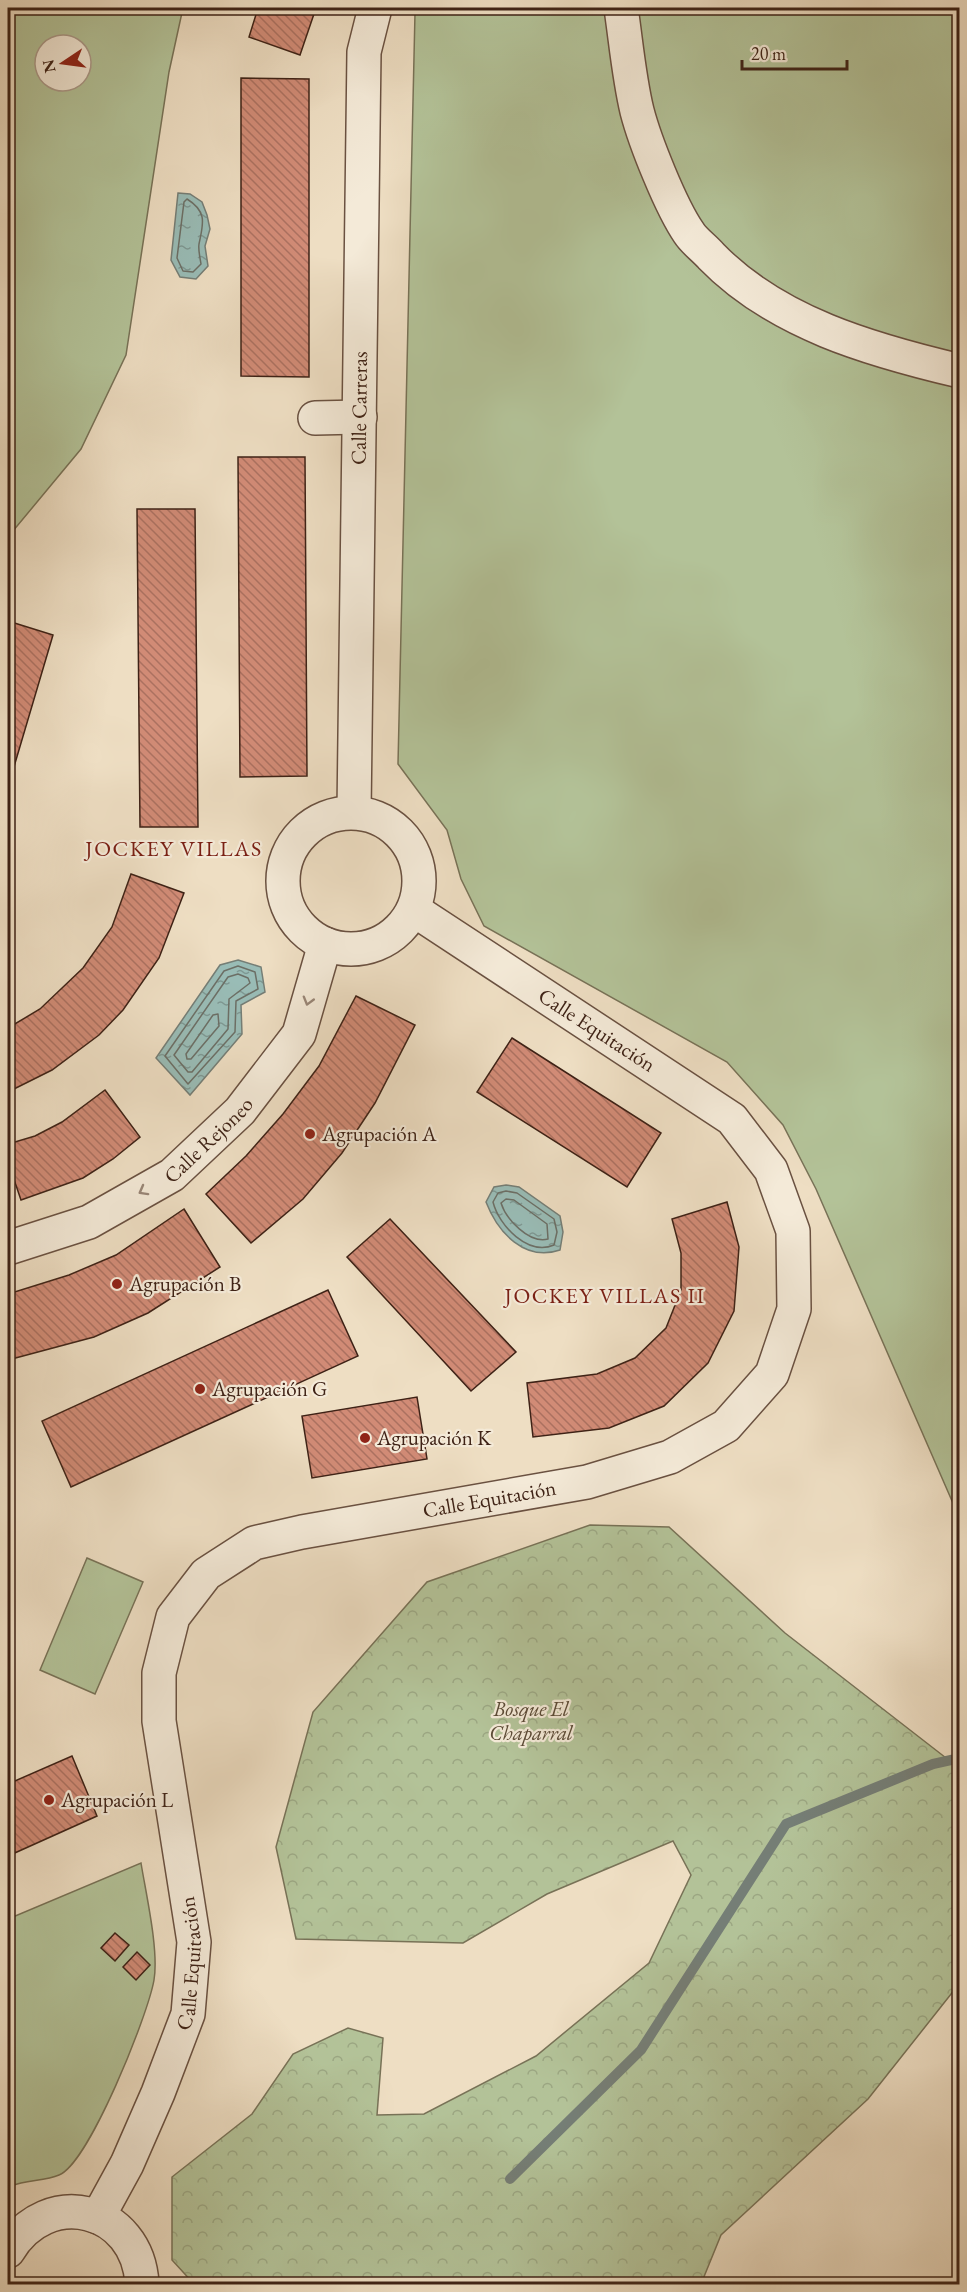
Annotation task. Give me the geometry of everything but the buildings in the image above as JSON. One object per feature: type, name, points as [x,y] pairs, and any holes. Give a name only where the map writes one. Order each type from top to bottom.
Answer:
[{"type":"street","name":"Calle Carreras","points":[[354,812],[364,52],[375,8]]},
{"type":"street","points":[[621,8],[637,112],[660,175],[689,233],[725,270],[759,295],[802,320],[873,348],[960,371]]},
{"type":"street","points":[[315,418],[360,417]]},
{"type":"street","points":[[354,812],[376,817],[396,828],[410,845],[418,866],[420,888],[414,910],[402,927],[386,941],[366,948],[345,950],[325,945],[307,933],[293,917],[285,897],[283,876],[287,855],[298,837],[314,823],[333,814],[354,812]]},
{"type":"street","name":"Calle Equitación","points":[[98,2217],[127,2164],[158,2093],[188,2014],[194,1942],[159,1721],[159,1673],[173,1617],[199,1582],[206,1574],[254,1543],[302,1532],[587,1482],[670,1457],[726,1426],[772,1374],[794,1309],[793,1231],[771,1170],[732,1119],[414,910]]},
{"type":"street","name":"Calle Rejoneo","points":[[8,1248],[89,1222],[172,1175],[240,1111],[299,1034],[325,945]]},
{"type":"street","points":[[8,2251],[16,2237],[33,2222],[54,2213],[76,2211],[98,2217],[117,2229],[132,2247],[141,2267],[142,2284]]},
{"type":"green space","points":[[8,8],[183,8],[169,72],[126,355],[81,449],[8,537]]},
{"type":"green space","points":[[418,8],[959,8],[959,1517],[816,1189],[783,1125],[727,1062],[484,926],[461,879],[447,830],[398,764],[415,13]]},
{"type":"green space","name":"Bosque El Chaparral","points":[[590,1525],[669,1527],[785,1633],[959,1768],[959,1984],[868,2099],[721,2235],[701,2284],[194,2284],[172,2260],[172,2177],[252,2114],[293,2054],[348,2028],[383,2038],[377,2115],[424,2114],[536,2056],[649,1963],[691,1875],[673,1841],[547,1894],[463,1943],[296,1939],[276,1847],[313,1712],[427,1582]]},
{"type":"green space","points":[[87,1558],[143,1582],[95,1694],[40,1670]]},
{"type":"green space","points":[[141,1863],[151,1922],[155,1968],[149,1998],[129,2054],[101,2117],[71,2165],[54,2177],[11,2186],[8,2184],[8,1919]]},
{"type":"water","points":[[178,193],[190,194],[202,202],[210,229],[205,246],[208,266],[196,279],[180,277],[171,260]]},
{"type":"water","points":[[238,960],[261,967],[265,992],[241,1005],[242,1034],[190,1095],[156,1058],[220,965]]},
{"type":"water","points":[[506,1185],[519,1187],[560,1216],[563,1232],[560,1250],[547,1253],[535,1252],[514,1242],[505,1234],[486,1202],[494,1187]]},
{"type":"waterway","points":[[510,2179],[641,2050],[786,1824],[933,1764],[960,1758]]},
{"type":"place","name":"Agrupación A","points":[[310,1134]]},
{"type":"place","name":"Agrupación B","points":[[117,1284]]},
{"type":"place","name":"Agrupación G","points":[[200,1389]]},
{"type":"place","name":"Agrupación K","points":[[365,1438]]},
{"type":"place","name":"Agrupación L","points":[[49,1800]]},
{"type":"district","name":"JOCKEY VILLAS","points":[[174,848]]},
{"type":"district","name":"JOCKEY VILLAS II","points":[[605,1295]]}]
